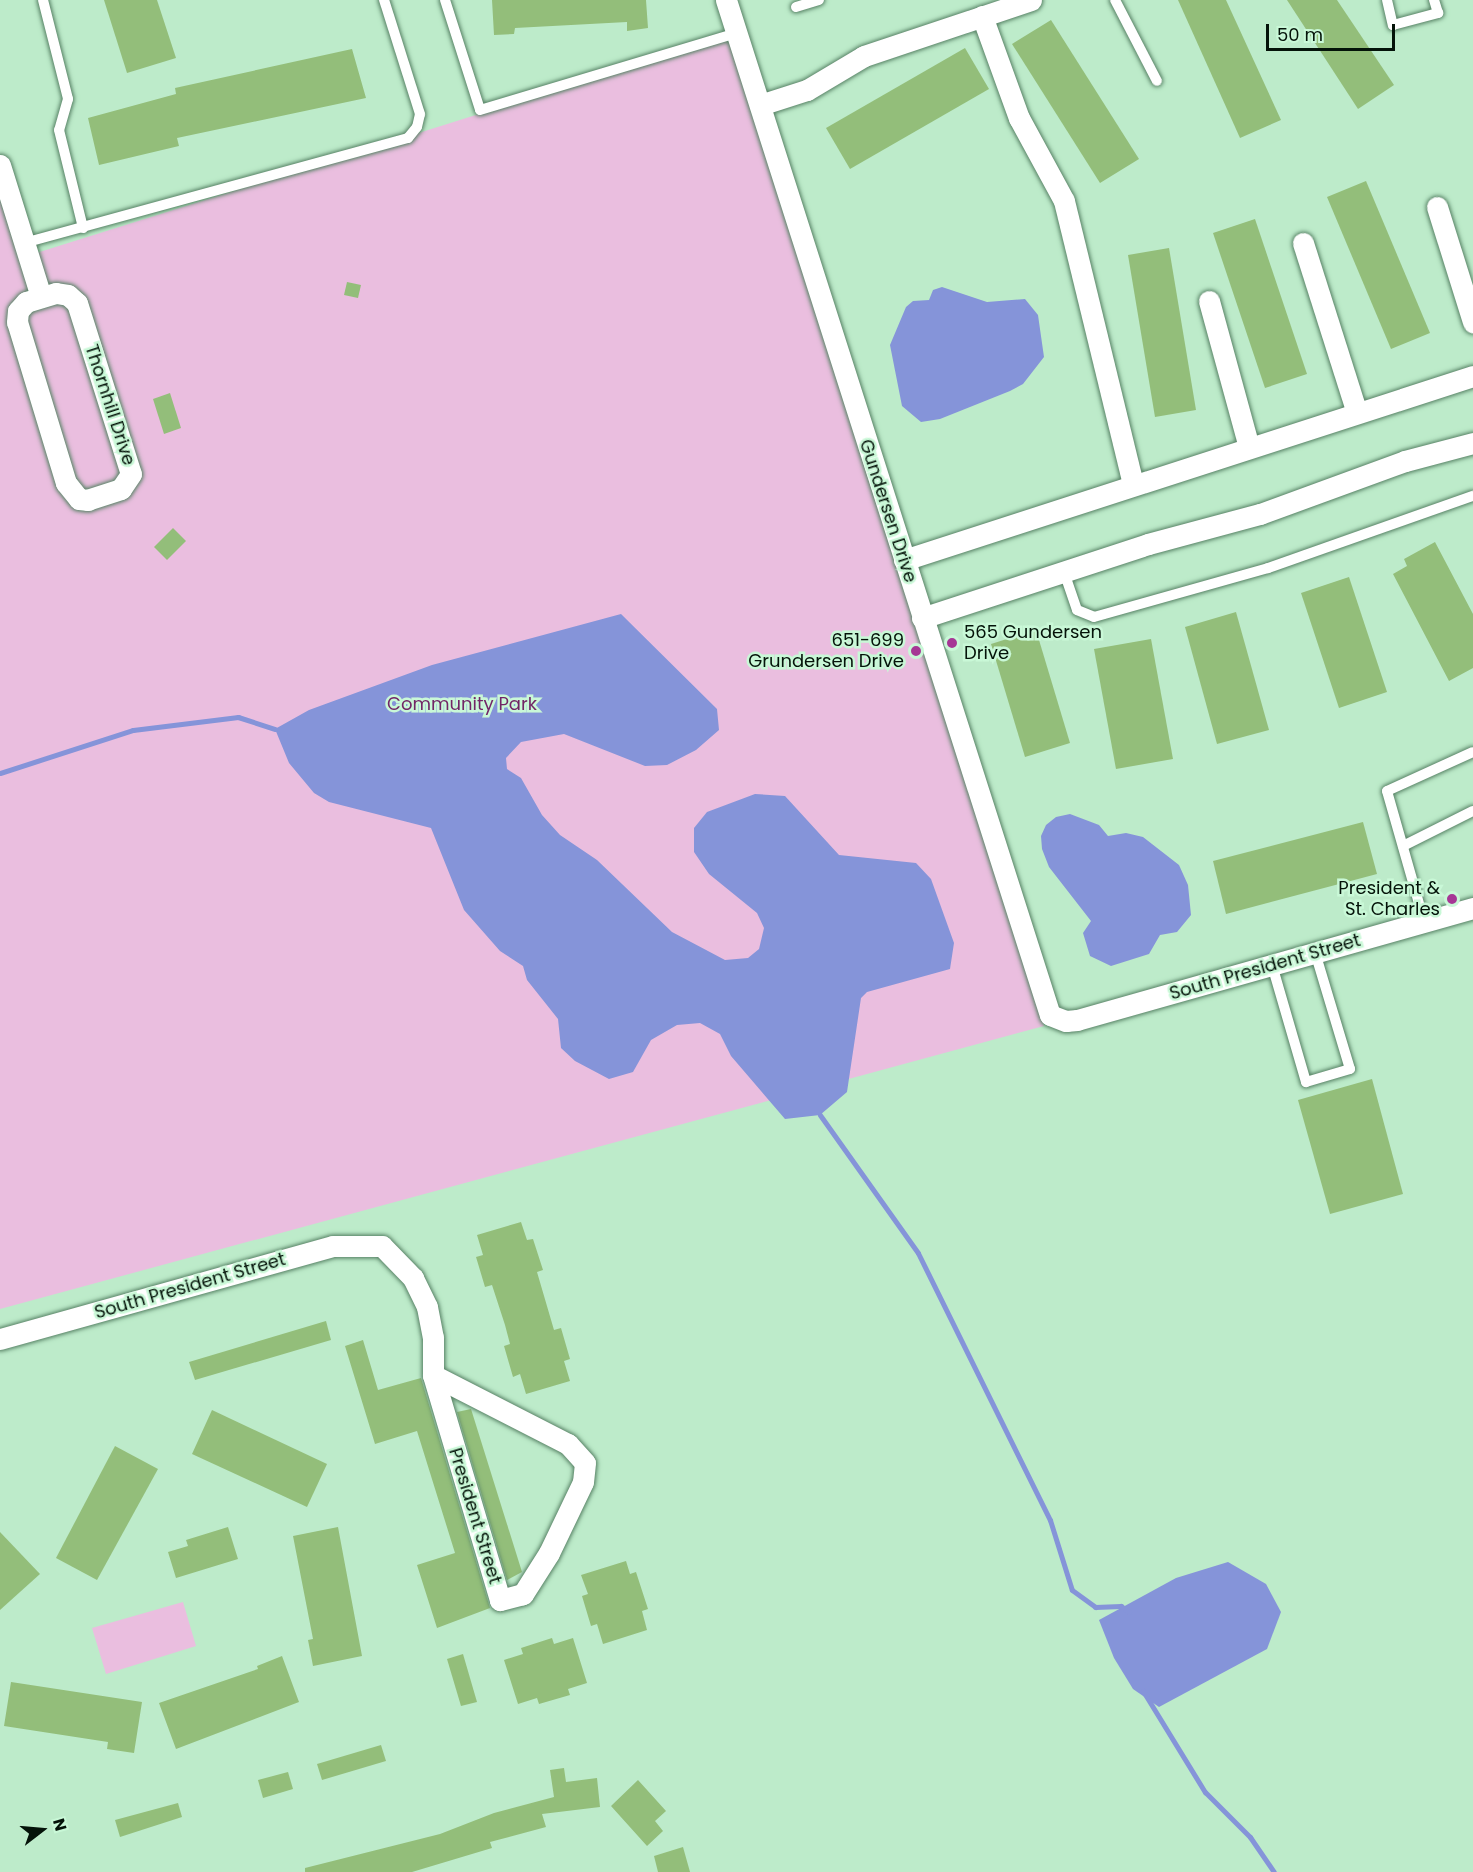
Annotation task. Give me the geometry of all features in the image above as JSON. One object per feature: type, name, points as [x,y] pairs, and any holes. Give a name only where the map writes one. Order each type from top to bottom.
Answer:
[{"type":"street","name":"Gundersen Drive","points":[[726,0],[1045,1007],[1056,1019]]},
{"type":"street","points":[[760,105],[807,90],[864,56],[1031,0]]},
{"type":"street","points":[[982,16],[1019,118],[1064,201],[1133,484]]},
{"type":"street","points":[[0,165],[41,297]]},
{"type":"street","points":[[1437,207],[1473,321]]},
{"type":"street","points":[[1304,243],[1357,413]]},
{"type":"street","name":"Thornhill Drive","points":[[68,295],[77,303],[131,474],[121,489],[88,500],[79,499],[66,483],[20,333],[18,311],[26,302],[41,297],[68,295]]},
{"type":"street","points":[[1209,301],[1249,447]]},
{"type":"street","points":[[904,560],[1133,484],[1473,376]]},
{"type":"street","points":[[922,618],[1064,572],[1260,514],[1406,461],[1473,443]]},
{"type":"street","name":"South President Street","points":[[1056,1019],[1077,1020],[1473,908]]},
{"type":"street","name":"South President Street","points":[[0,1339],[333,1246],[382,1246]]},
{"type":"street","name":"President Street","points":[[382,1246],[413,1278],[427,1307],[433,1337],[433,1375],[500,1600],[523,1594],[549,1553],[578,1492],[585,1463],[568,1444],[433,1375]]},
{"type":"lane","points":[[43,0],[68,99],[59,130],[83,228]]},
{"type":"lane","points":[[24,243],[408,138],[417,127],[420,114],[384,0]]},
{"type":"lane","points":[[445,0],[480,110],[737,33]]},
{"type":"lane","points":[[796,7],[819,0]]},
{"type":"lane","points":[[1115,0],[1156,81]]},
{"type":"lane","points":[[1386,0],[1394,26],[1438,13],[1434,0]]},
{"type":"lane","points":[[1064,572],[1077,610],[1094,616],[1268,568],[1473,496]]},
{"type":"lane","points":[[1424,921],[1386,791],[1473,752]]},
{"type":"lane","points":[[1403,846],[1473,811]]},
{"type":"lane","points":[[1272,965],[1305,1082],[1350,1068],[1315,952]]},
{"type":"green space","name":"Community Park","points":[[737,33],[1044,1026],[0,1309],[0,161],[30,255]]},
{"type":"green space","points":[[183,1602],[196,1646],[106,1674],[92,1628]]},
{"type":"water","points":[[942,287],[987,302],[1025,299],[1038,315],[1044,357],[1023,384],[1010,391],[940,419],[921,422],[902,406],[890,345],[906,307],[913,301],[929,300],[933,290]]},
{"type":"water","points":[[621,614],[717,709],[719,730],[696,750],[667,765],[645,766],[564,734],[521,742],[506,758],[507,769],[521,778],[542,815],[560,835],[597,860],[672,932],[725,960],[748,958],[759,949],[764,928],[757,913],[709,874],[694,852],[694,828],[707,812],[755,794],[785,796],[839,855],[916,863],[931,879],[954,943],[950,969],[867,992],[861,998],[847,1092],[820,1115],[785,1119],[731,1056],[720,1034],[700,1023],[677,1025],[651,1040],[633,1072],[609,1079],[575,1061],[561,1048],[558,1019],[527,980],[523,966],[500,951],[464,910],[431,828],[329,802],[314,793],[289,763],[275,729],[309,710],[432,665]]},
{"type":"water","points":[[1070,814],[1099,825],[1108,836],[1126,833],[1143,837],[1179,865],[1188,885],[1191,915],[1177,932],[1160,935],[1149,954],[1111,966],[1090,956],[1083,933],[1091,921],[1049,867],[1042,849],[1041,836],[1046,825],[1056,817]]},
{"type":"water","points":[[1228,1562],[1266,1584],[1281,1612],[1267,1649],[1159,1707],[1133,1689],[1114,1658],[1099,1620],[1176,1578]]},
{"type":"building","points":[[104,0],[157,0],[176,58],[127,73]]},
{"type":"building","points":[[492,0],[646,0],[648,28],[627,31],[627,22],[515,28],[514,34],[494,35]]},
{"type":"building","points":[[1178,0],[1226,0],[1281,120],[1240,138]]},
{"type":"building","points":[[1287,0],[1337,0],[1394,85],[1358,109]]},
{"type":"building","points":[[1051,20],[1139,159],[1100,183],[1012,44]]},
{"type":"building","points":[[965,48],[989,89],[850,169],[826,128]]},
{"type":"building","points":[[352,49],[366,98],[177,138],[179,146],[99,165],[88,118],[176,94],[175,88]]},
{"type":"building","points":[[1366,181],[1430,333],[1391,349],[1327,197]]},
{"type":"building","points":[[1255,219],[1307,374],[1265,388],[1213,233]]},
{"type":"building","points":[[1169,248],[1196,410],[1155,417],[1128,255]]},
{"type":"building","points":[[347,282],[361,285],[358,298],[344,295]]},
{"type":"building","points":[[170,393],[181,428],[164,434],[153,399]]},
{"type":"building","points":[[173,528],[186,541],[167,560],[154,547]]},
{"type":"building","points":[[1435,542],[1473,614],[1473,668],[1449,681],[1393,574],[1407,566],[1404,559]]},
{"type":"building","points":[[1349,577],[1387,692],[1339,708],[1301,593]]},
{"type":"building","points":[[1236,612],[1269,730],[1217,744],[1185,627]]},
{"type":"building","points":[[1036,630],[1070,743],[1025,757],[991,644]]},
{"type":"building","points":[[1151,639],[1173,759],[1116,769],[1094,649]]},
{"type":"building","points":[[1363,822],[1377,874],[1226,914],[1213,861]]},
{"type":"building","points":[[1372,1079],[1403,1194],[1330,1214],[1298,1100]]},
{"type":"building","points":[[521,1222],[527,1240],[533,1239],[543,1270],[537,1272],[554,1330],[561,1328],[570,1359],[564,1361],[570,1381],[526,1394],[520,1374],[513,1377],[504,1346],[510,1344],[505,1325],[492,1285],[485,1287],[476,1257],[483,1255],[477,1235]]},
{"type":"building","points":[[326,1321],[331,1340],[195,1380],[189,1362]]},
{"type":"building","points":[[363,1340],[378,1390],[421,1378],[490,1608],[437,1628],[417,1565],[455,1553],[417,1431],[375,1444],[345,1346]]},
{"type":"building","points":[[471,1409],[522,1572],[507,1580],[457,1412]]},
{"type":"building","points":[[212,1410],[327,1464],[307,1507],[192,1454]]},
{"type":"building","points":[[115,1446],[158,1469],[97,1580],[56,1558]]},
{"type":"building","points":[[228,1527],[238,1559],[176,1578],[168,1552],[188,1546],[186,1540]]},
{"type":"building","points":[[338,1527],[362,1656],[313,1666],[308,1640],[313,1639],[293,1536]]},
{"type":"building","points":[[0,1532],[40,1574],[0,1610]]},
{"type":"building","points":[[626,1561],[630,1574],[636,1572],[648,1609],[642,1611],[647,1630],[603,1644],[597,1624],[591,1626],[582,1596],[588,1594],[581,1575]]},
{"type":"building","points":[[552,1638],[554,1644],[573,1638],[587,1683],[568,1689],[570,1695],[539,1704],[537,1698],[518,1704],[504,1660],[523,1654],[521,1648]]},
{"type":"building","points":[[463,1654],[477,1702],[461,1706],[447,1659]]},
{"type":"building","points":[[282,1656],[299,1702],[176,1749],[159,1703],[258,1669],[257,1666]]},
{"type":"building","points":[[11,1682],[142,1702],[134,1753],[107,1749],[108,1742],[4,1726]]},
{"type":"building","points":[[381,1745],[386,1761],[322,1780],[317,1764]]},
{"type":"building","points":[[564,1768],[566,1782],[597,1778],[600,1807],[542,1814],[546,1827],[490,1842],[492,1848],[412,1872],[305,1872],[305,1868],[440,1834],[494,1813],[554,1797],[550,1770]]},
{"type":"building","points":[[288,1772],[293,1789],[263,1798],[258,1780]]},
{"type":"building","points":[[638,1780],[666,1811],[655,1821],[663,1831],[647,1846],[611,1806]]},
{"type":"building","points":[[178,1803],[182,1817],[120,1837],[115,1820]]},
{"type":"building","points":[[683,1847],[690,1872],[658,1872],[654,1856]]},
{"type":"waterway","points":[[0,773],[133,730],[238,717],[275,729]]},
{"type":"waterway","points":[[820,1115],[918,1253],[1050,1520],[1072,1590],[1095,1607],[1121,1606],[1129,1612]]},
{"type":"waterway","points":[[1143,1691],[1205,1792],[1250,1837],[1274,1872]]},
{"type":"place","name":"565 Gundersen Drive","points":[[952,643]]},
{"type":"place","name":"651-699 Grundersen Drive","points":[[916,651]]},
{"type":"place","name":"President & St. Charles","points":[[1452,899]]}]
